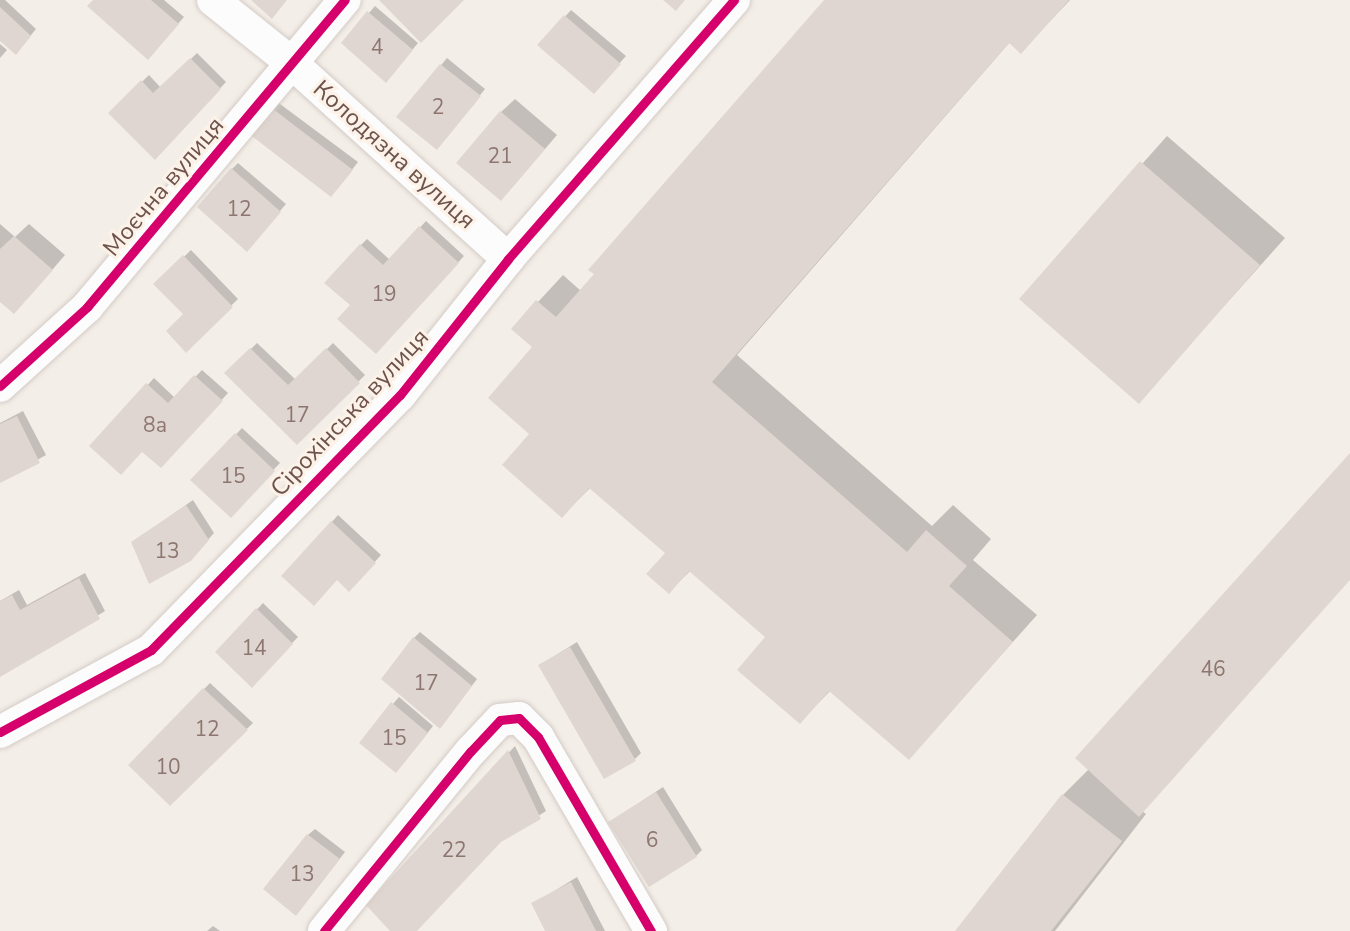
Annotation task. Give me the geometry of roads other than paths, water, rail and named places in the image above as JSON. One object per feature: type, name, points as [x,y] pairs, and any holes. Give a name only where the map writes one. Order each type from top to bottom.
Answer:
[{"type":"street","name":"Колодязна вулиця","points":[[213,0],[293,65],[509,259]]},
{"type":"street","name":"Моєчна вулиця","points":[[0,386],[87,307],[345,0]]},
{"type":"street","name":"Сірохінська вулиця","points":[[0,732],[151,650],[400,395],[509,259],[734,0]]},
{"type":"street","points":[[324,931],[471,751],[500,720],[519,718],[538,737],[651,931]]}]
